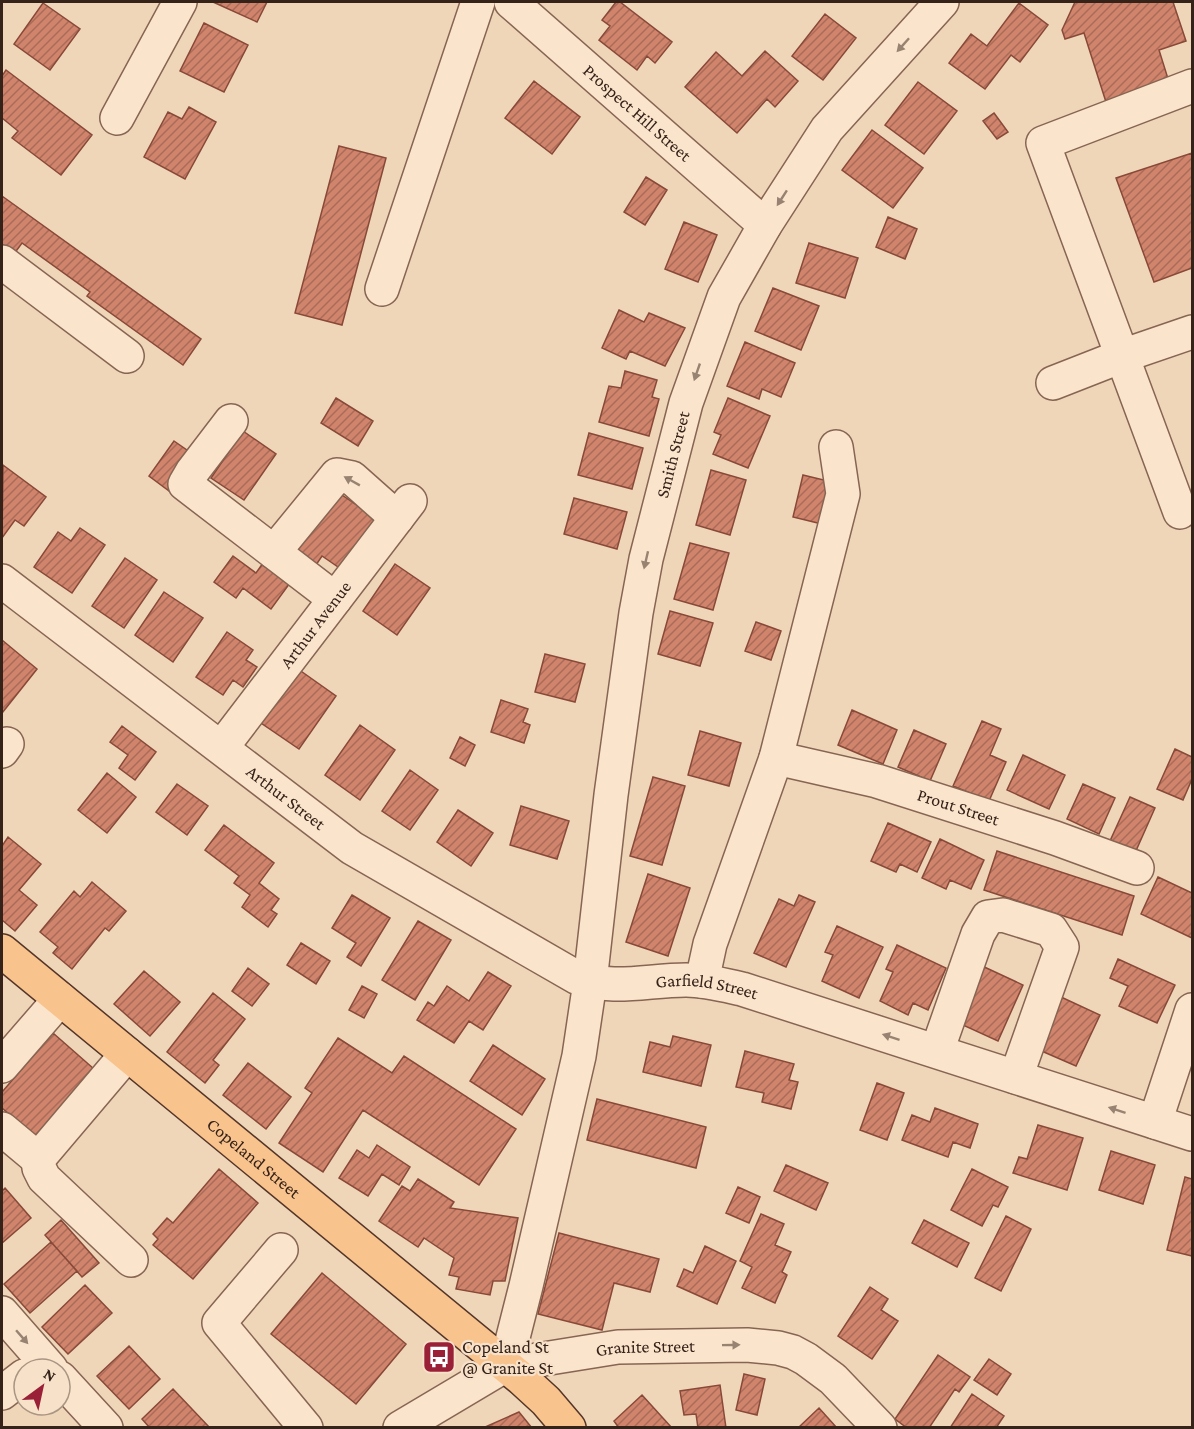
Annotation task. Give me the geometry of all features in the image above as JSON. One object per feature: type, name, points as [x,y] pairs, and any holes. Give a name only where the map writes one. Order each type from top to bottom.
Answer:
[{"type":"main road","name":"Copeland Street","points":[[2,951],[506,1365],[546,1401],[569,1428]]},
{"type":"street","points":[[117,118],[180,2]]},
{"type":"street","points":[[382,290],[478,2]]},
{"type":"street","name":"Prospect Hill Street","points":[[511,2],[765,225]]},
{"type":"street","name":"Smith Street","points":[[590,982],[610,795],[646,559],[686,403],[716,317],[734,277],[827,129],[942,2]]},
{"type":"street","points":[[1180,512],[1043,143],[1192,86]]},
{"type":"street","points":[[2,262],[127,356]]},
{"type":"street","points":[[1053,383],[1192,332]]},
{"type":"street","points":[[231,421],[185,484],[335,599]]},
{"type":"street","points":[[702,981],[710,944],[776,758],[843,494],[836,447]]},
{"type":"street","name":"Arthur Avenue","points":[[222,747],[404,509],[352,478],[337,475],[274,552]]},
{"type":"street","name":"Arthur Street","points":[[2,581],[222,747],[333,835],[371,861],[556,967],[590,982]]},
{"type":"street","name":"Prout Street","points":[[776,758],[877,781],[1055,838],[1137,868]]},
{"type":"street","points":[[937,1052],[978,934],[988,917],[1003,915],[1051,930],[1062,947],[1016,1077]]},
{"type":"street","name":"Garfield Street","points":[[590,982],[624,985],[674,980],[702,981],[765,996],[1192,1134]]},
{"type":"street","points":[[506,1365],[574,1082],[590,982]]},
{"type":"street","points":[[2,1066],[60,999]]},
{"type":"street","points":[[1155,1122],[1192,1010]]},
{"type":"street","points":[[38,1159],[127,1054]]},
{"type":"street","points":[[2,1129],[38,1159],[44,1178],[131,1260]]},
{"type":"street","points":[[282,1250],[219,1323],[306,1428]]},
{"type":"street","points":[[2,1313],[32,1357]]},
{"type":"street","name":"Granite Street","points":[[400,1428],[506,1365],[618,1347],[747,1345],[794,1352],[820,1368],[880,1428]]},
{"type":"street","points":[[72,1398],[106,1428]]},
{"type":"building","points":[[213,2],[267,2],[257,22]]},
{"type":"building","points":[[616,2],[620,2],[672,42],[655,63],[647,56],[637,70],[599,40],[610,26],[602,20]]},
{"type":"building","points":[[1075,2],[1173,2],[1186,41],[1159,50],[1169,82],[1106,102],[1084,33],[1065,39],[1062,30]]},
{"type":"building","points":[[43,3],[80,29],[50,70],[14,44]]},
{"type":"building","points":[[1019,3],[1048,25],[1020,62],[1011,55],[985,89],[949,63],[971,34],[987,46]]},
{"type":"building","points":[[825,14],[856,38],[823,80],[792,56]]},
{"type":"building","points":[[204,23],[248,45],[224,92],[180,71]]},
{"type":"building","points":[[765,51],[798,81],[775,107],[767,99],[737,133],[685,87],[716,52],[742,76]]},
{"type":"building","points":[[6,70],[92,135],[61,175],[12,138],[18,131],[2,118],[2,76]]},
{"type":"building","points":[[534,81],[580,117],[552,154],[505,118]]},
{"type":"building","points":[[918,82],[957,111],[924,154],[885,125]]},
{"type":"building","points":[[189,107],[216,122],[185,179],[144,157],[168,112],[182,119]]},
{"type":"building","points":[[994,113],[1008,132],[997,139],[983,121]]},
{"type":"building","points":[[872,130],[923,168],[893,208],[842,170]]},
{"type":"building","points":[[339,146],[386,158],[342,325],[295,313]]},
{"type":"building","points":[[1192,153],[1192,268],[1154,282],[1116,178]]},
{"type":"building","points":[[646,177],[667,190],[645,225],[624,212]]},
{"type":"building","points":[[2,196],[201,339],[183,365],[87,296],[90,292],[22,243],[14,254],[2,244]]},
{"type":"building","points":[[888,217],[917,229],[905,259],[876,247]]},
{"type":"building","points":[[684,222],[717,235],[698,282],[665,269]]},
{"type":"building","points":[[809,243],[858,258],[845,298],[796,283]]},
{"type":"building","points":[[773,288],[819,306],[801,350],[755,331]]},
{"type":"building","points":[[619,310],[644,322],[649,313],[685,328],[665,366],[630,351],[626,359],[602,348]]},
{"type":"building","points":[[745,342],[795,363],[781,397],[762,389],[759,399],[727,386]]},
{"type":"building","points":[[625,371],[657,380],[652,397],[659,399],[649,436],[599,422],[609,386],[621,388]]},
{"type":"building","points":[[336,398],[373,421],[358,446],[321,423]]},
{"type":"building","points":[[728,398],[770,416],[748,468],[713,454],[721,435],[714,432]]},
{"type":"building","points":[[243,431],[276,454],[244,500],[211,478]]},
{"type":"building","points":[[589,433],[643,448],[632,489],[578,475]]},
{"type":"building","points":[[174,441],[194,455],[169,491],[149,476]]},
{"type":"building","points":[[3,465],[46,497],[24,526],[15,520],[2,538]]},
{"type":"building","points":[[711,470],[746,480],[730,535],[696,525]]},
{"type":"building","points":[[803,475],[832,482],[822,524],[793,517]]},
{"type":"building","points":[[336,491],[376,518],[341,569],[322,556],[316,565],[295,550]]},
{"type":"building","points":[[574,498],[627,512],[617,549],[564,534]]},
{"type":"building","points":[[80,528],[105,545],[72,593],[34,567],[58,532],[71,541]]},
{"type":"building","points":[[690,543],[729,553],[713,610],[674,599]]},
{"type":"building","points":[[233,556],[256,573],[263,563],[290,583],[271,609],[243,588],[236,598],[214,582]]},
{"type":"building","points":[[125,558],[157,580],[124,628],[92,606]]},
{"type":"building","points":[[395,564],[430,588],[397,635],[363,611]]},
{"type":"building","points":[[164,592],[203,618],[173,662],[135,635]]},
{"type":"building","points":[[670,611],[713,623],[700,666],[658,654]]},
{"type":"building","points":[[756,622],[781,631],[771,660],[745,651]]},
{"type":"building","points":[[227,632],[253,650],[246,660],[257,667],[243,687],[233,680],[223,695],[196,677]]},
{"type":"building","points":[[2,640],[37,669],[2,713]]},
{"type":"building","points":[[545,654],[585,664],[575,702],[535,692]]},
{"type":"building","points":[[298,669],[336,696],[299,749],[261,723]]},
{"type":"building","points":[[501,700],[528,709],[523,722],[530,725],[524,743],[491,732]]},
{"type":"building","points":[[852,710],[897,730],[883,764],[838,745]]},
{"type":"building","points":[[982,721],[1001,729],[990,755],[1006,762],[989,801],[953,786]]},
{"type":"building","points":[[360,725],[395,750],[360,800],[325,775]]},
{"type":"building","points":[[122,726],[156,752],[135,780],[119,768],[128,755],[110,742]]},
{"type":"building","points":[[914,730],[946,744],[930,781],[898,767]]},
{"type":"building","points":[[700,731],[741,743],[729,786],[688,775]]},
{"type":"building","points":[[460,737],[475,745],[465,766],[450,758]]},
{"type":"building","points":[[1175,749],[1192,757],[1192,779],[1183,800],[1157,789]]},
{"type":"building","points":[[1023,755],[1065,775],[1049,809],[1007,790]]},
{"type":"building","points":[[410,770],[438,790],[410,830],[382,811]]},
{"type":"building","points":[[107,773],[136,797],[107,833],[78,810]]},
{"type":"building","points":[[653,777],[685,786],[662,865],[630,856]]},
{"type":"building","points":[[177,784],[208,806],[187,835],[156,812]]},
{"type":"building","points":[[1083,784],[1115,798],[1099,834],[1067,819]]},
{"type":"building","points":[[1130,797],[1155,808],[1135,853],[1110,841]]},
{"type":"building","points":[[521,806],[569,821],[557,859],[510,845]]},
{"type":"building","points":[[458,810],[493,833],[471,866],[437,842]]},
{"type":"building","points":[[888,823],[931,842],[917,872],[900,864],[896,872],[871,861]]},
{"type":"building","points":[[224,825],[274,863],[259,883],[279,899],[271,910],[277,914],[268,927],[242,907],[250,895],[234,883],[239,876],[205,850]]},
{"type":"building","points":[[8,837],[41,864],[19,890],[37,905],[15,931],[2,920],[2,846]]},
{"type":"building","points":[[940,839],[984,860],[971,889],[950,880],[946,889],[922,878]]},
{"type":"building","points":[[997,851],[1134,896],[1122,935],[984,890]]},
{"type":"building","points":[[648,874],[690,888],[668,956],[626,942]]},
{"type":"building","points":[[1158,877],[1192,893],[1192,938],[1141,914]]},
{"type":"building","points":[[92,882],[126,911],[109,931],[105,928],[72,969],[53,953],[58,947],[40,932],[74,891],[80,897]]},
{"type":"building","points":[[352,895],[390,918],[361,966],[347,957],[356,943],[332,928]]},
{"type":"building","points":[[799,895],[815,902],[786,967],[754,953],[779,899],[794,906]]},
{"type":"building","points":[[418,921],[451,940],[415,1000],[382,980]]},
{"type":"building","points":[[837,926],[883,947],[859,998],[822,981],[833,955],[825,952]]},
{"type":"building","points":[[301,943],[330,961],[316,984],[287,965]]},
{"type":"building","points":[[897,945],[946,968],[928,1010],[913,1003],[908,1015],[880,1001],[893,972],[886,969]]},
{"type":"building","points":[[1118,959],[1175,985],[1157,1023],[1119,1006],[1128,986],[1110,978]]},
{"type":"building","points":[[980,965],[1023,985],[998,1041],[954,1021]]},
{"type":"building","points":[[248,968],[269,984],[252,1006],[232,991]]},
{"type":"building","points":[[144,971],[180,1002],[150,1036],[114,1004]]},
{"type":"building","points":[[488,972],[511,986],[483,1030],[469,1021],[454,1043],[417,1020],[428,1002],[434,1006],[447,986],[469,1001]]},
{"type":"building","points":[[362,986],[377,994],[364,1018],[349,1010]]},
{"type":"building","points":[[213,993],[245,1019],[213,1060],[219,1065],[205,1083],[167,1052]]},
{"type":"building","points":[[1061,997],[1100,1015],[1076,1066],[1037,1049]]},
{"type":"building","points":[[53,1033],[94,1069],[35,1137],[2,1108],[2,1092]]},
{"type":"building","points":[[673,1036],[711,1045],[701,1086],[643,1072],[650,1042],[670,1047]]},
{"type":"building","points":[[338,1038],[392,1073],[404,1056],[516,1129],[479,1185],[363,1110],[323,1172],[279,1143],[312,1093],[305,1088]]},
{"type":"building","points":[[493,1045],[545,1079],[522,1115],[470,1081]]},
{"type":"building","points":[[745,1051],[794,1064],[789,1080],[798,1082],[791,1109],[762,1102],[764,1093],[736,1087]]},
{"type":"building","points":[[248,1063],[291,1097],[266,1129],[223,1095]]},
{"type":"building","points":[[877,1083],[904,1093],[887,1140],[860,1130]]},
{"type":"building","points":[[597,1099],[706,1127],[696,1168],[587,1140]]},
{"type":"building","points":[[935,1108],[978,1124],[970,1148],[953,1142],[948,1157],[902,1140],[912,1115],[930,1122]]},
{"type":"building","points":[[1038,1125],[1083,1138],[1067,1190],[1013,1173],[1019,1157],[1027,1159]]},
{"type":"building","points":[[377,1145],[410,1167],[399,1185],[382,1174],[368,1196],[339,1178],[357,1150],[369,1158]]},
{"type":"building","points":[[1111,1151],[1155,1165],[1143,1204],[1099,1190]]},
{"type":"building","points":[[786,1165],[828,1183],[816,1210],[774,1191]]},
{"type":"building","points":[[219,1169],[258,1203],[193,1279],[153,1245],[158,1239],[153,1234],[167,1218],[173,1223]]},
{"type":"building","points":[[972,1169],[1008,1187],[998,1207],[993,1205],[982,1226],[951,1210]]},
{"type":"building","points":[[1185,1177],[1192,1179],[1192,1256],[1167,1250]]},
{"type":"building","points":[[418,1179],[454,1202],[450,1208],[518,1218],[505,1281],[493,1281],[490,1295],[456,1289],[459,1277],[449,1275],[454,1258],[424,1238],[418,1247],[379,1221],[402,1186],[410,1191]]},
{"type":"building","points":[[738,1187],[760,1197],[749,1223],[726,1213]]},
{"type":"building","points":[[5,1188],[31,1218],[2,1243],[2,1191]]},
{"type":"building","points":[[761,1214],[784,1224],[775,1245],[791,1252],[782,1272],[787,1275],[775,1303],[742,1288],[752,1267],[740,1261]]},
{"type":"building","points":[[1006,1216],[1031,1229],[1001,1291],[975,1278]]},
{"type":"building","points":[[61,1220],[99,1263],[82,1277],[45,1235]]},
{"type":"building","points":[[924,1220],[969,1243],[957,1267],[912,1243]]},
{"type":"building","points":[[559,1233],[659,1259],[650,1292],[614,1283],[602,1330],[538,1314]]},
{"type":"building","points":[[51,1242],[77,1271],[30,1313],[4,1284]]},
{"type":"building","points":[[705,1246],[736,1261],[717,1304],[677,1286],[684,1269],[693,1273]]},
{"type":"building","points":[[322,1273],[406,1344],[356,1404],[271,1334]]},
{"type":"building","points":[[85,1285],[112,1313],[68,1354],[42,1327]]},
{"type":"building","points":[[870,1287],[888,1299],[881,1310],[898,1321],[872,1359],[838,1336]]},
{"type":"building","points":[[129,1346],[160,1379],[129,1409],[97,1376]]},
{"type":"building","points":[[938,1355],[970,1377],[959,1392],[955,1389],[929,1428],[907,1428],[895,1419]]},
{"type":"building","points":[[989,1359],[1011,1374],[997,1395],[974,1380]]},
{"type":"building","points":[[744,1374],[765,1379],[757,1415],[736,1410]]},
{"type":"building","points":[[720,1385],[726,1428],[698,1428],[696,1414],[684,1415],[680,1391]]},
{"type":"building","points":[[173,1389],[210,1428],[150,1428],[142,1419]]},
{"type":"building","points":[[972,1394],[1004,1416],[996,1428],[950,1428]]},
{"type":"building","points":[[642,1395],[672,1428],[619,1428],[614,1421]]},
{"type":"building","points":[[819,1408],[837,1428],[798,1428]]},
{"type":"building","points":[[519,1412],[532,1428],[483,1428]]},
{"type":"place","name":"Copeland St @ Granite St","points":[[439,1357]]}]
